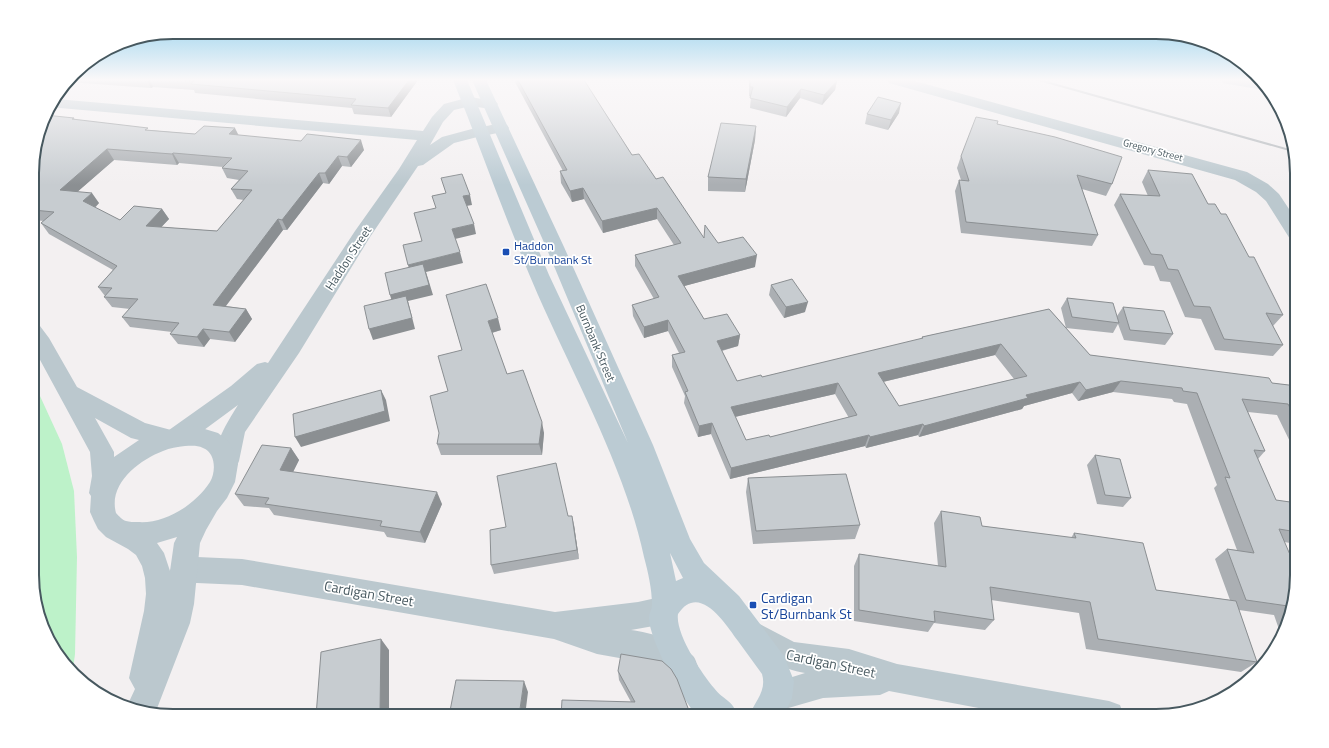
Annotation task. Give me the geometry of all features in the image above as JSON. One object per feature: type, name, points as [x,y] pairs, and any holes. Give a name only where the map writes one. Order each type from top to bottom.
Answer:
[{"type":"main road","name":"Burnbank Street","points":[[485,115],[555,247],[641,445],[679,544],[694,572],[707,586],[729,605],[774,666],[779,681],[775,706]]},
{"type":"main road","name":"Burnbank Street","points":[[492,130],[530,253],[622,454],[640,498],[655,541],[664,583],[665,608],[662,619],[665,632],[703,700],[714,709]]},
{"type":"main road","points":[[665,608],[674,595],[686,590],[702,590],[722,598]]},
{"type":"street","points":[[187,115],[427,136]]},
{"type":"street","name":"Haddon Street","points":[[227,461],[234,430],[291,346],[362,235],[407,170],[427,136],[442,115]]},
{"type":"street","name":"Gregory Street","points":[[1022,115],[1166,154],[1218,169],[1248,180],[1262,188],[1273,198],[1290,224]]},
{"type":"street","name":"Haddon Street","points":[[407,170],[424,155],[448,140],[492,130]]},
{"type":"street","points":[[39,339],[102,452],[104,476],[101,510],[108,523],[145,548],[154,564],[159,586],[158,612],[146,668],[142,705]]},
{"type":"street","name":"Haddon Street","points":[[173,438],[239,392],[291,346]]},
{"type":"street","points":[[67,391],[139,431],[173,438]]},
{"type":"street","points":[[102,494],[109,480],[120,466],[135,454],[152,445],[173,438],[195,436],[210,440],[221,449],[227,461],[226,473],[220,487],[196,523],[187,543],[180,604],[176,623],[142,705]]},
{"type":"street","points":[[122,532],[143,534],[167,529],[191,517],[210,501]]},
{"type":"street","name":"Cardigan Street","points":[[184,571],[197,570],[242,572],[554,625],[596,640],[632,644],[653,649],[670,656],[684,667]]},
{"type":"street","name":"Cardigan Street","points":[[554,625],[638,616],[665,608]]},
{"type":"street","name":"Cardigan Street","points":[[747,629],[779,651],[794,657],[849,664],[897,679],[1069,709]]},
{"type":"street","name":"Cardigan Street","points":[[775,706],[812,685],[835,681],[897,679]]},
{"type":"green space","points":[[39,394],[62,444],[74,491],[77,557],[74,665],[53,634],[46,618],[40,592]]},
{"type":"building","points":[[537,115],[606,115],[632,155],[639,154],[656,179],[663,177],[704,238],[705,225],[718,243],[743,237],[757,255],[678,276],[704,319],[727,314],[740,335],[717,341],[737,381],[761,375],[762,377],[923,338],[922,337],[1049,309],[1090,355],[1269,378],[1272,383],[1290,385],[1290,408],[1288,404],[1242,399],[1265,451],[1254,450],[1276,500],[1290,502],[1290,531],[1279,529],[1290,555],[1290,584],[1286,606],[1246,600],[1227,549],[1254,553],[1225,477],[1230,478],[1197,393],[1183,391],[1182,388],[1121,381],[1086,390],[1080,382],[1026,395],[1028,398],[924,426],[923,424],[870,437],[869,435],[731,468],[712,423],[699,426],[685,392],[688,391],[672,355],[685,352],[668,320],[644,327],[632,305],[659,297],[635,255],[681,243],[657,208],[602,221],[583,188],[570,191],[560,171],[567,170]],"holes":[[[1001,344],[1027,376],[899,406],[878,373]],[[838,383],[857,415],[770,437],[769,435],[746,440],[731,407]]]},
{"type":"building","points":[[871,115],[894,115],[891,120]]},
{"type":"building","points":[[52,116],[148,128],[145,130],[195,134],[204,126],[235,128],[229,134],[301,141],[307,134],[361,140],[347,157],[338,156],[325,173],[319,173],[282,220],[278,219],[213,305],[246,309],[229,332],[203,329],[197,337],[170,334],[179,323],[122,317],[138,299],[104,297],[112,288],[98,287],[117,266],[41,223],[54,212],[39,211],[40,156],[46,130]],"holes":[[[107,149],[232,158],[222,168],[248,171],[231,189],[252,190],[217,231],[146,226],[162,209],[134,206],[120,220],[83,201],[92,193],[60,190]]]},
{"type":"building","points":[[976,117],[998,121],[997,124],[1055,137],[1122,157],[1112,184],[1077,175],[1098,235],[966,222],[959,180],[969,181],[961,156]]},
{"type":"building","points":[[721,123],[756,126],[746,179],[708,177]]},
{"type":"building","points":[[1148,170],[1192,174],[1208,204],[1215,204],[1221,214],[1226,214],[1249,257],[1254,257],[1283,315],[1266,313],[1283,345],[1224,339],[1210,307],[1194,306],[1178,270],[1168,269],[1162,255],[1151,254],[1120,194],[1160,196]]},
{"type":"building","points":[[462,174],[470,195],[463,196],[474,224],[452,229],[460,252],[408,265],[403,245],[422,241],[414,213],[436,208],[432,196],[446,193],[441,178]]},
{"type":"building","points":[[423,264],[429,285],[390,295],[385,273]]},
{"type":"building","points":[[792,279],[808,302],[786,307],[771,285]]},
{"type":"building","points":[[486,284],[498,318],[488,321],[507,374],[523,370],[542,422],[539,444],[437,444],[439,433],[430,396],[448,391],[438,356],[462,350],[446,295]]},
{"type":"building","points":[[406,296],[412,318],[369,329],[364,306]]},
{"type":"building","points":[[1067,298],[1113,303],[1119,323],[1072,317]]},
{"type":"building","points":[[1123,307],[1164,311],[1173,334],[1130,330]]},
{"type":"building","points":[[381,390],[385,411],[295,437],[293,414]]},
{"type":"building","points":[[262,445],[291,448],[280,470],[437,492],[420,532],[380,526],[382,521],[265,504],[269,498],[235,494]]},
{"type":"building","points":[[1095,455],[1120,459],[1131,498],[1105,495]]},
{"type":"building","points":[[556,463],[568,516],[572,516],[577,550],[491,565],[490,530],[506,527],[497,476]]},
{"type":"building","points":[[846,474],[860,525],[756,531],[748,478]]},
{"type":"building","points":[[941,511],[980,517],[982,526],[1076,538],[1074,533],[1143,543],[1156,590],[1236,601],[1257,662],[1098,639],[1090,602],[990,587],[994,620],[934,611],[935,622],[859,610],[859,554],[946,567]]},
{"type":"building","points":[[381,639],[380,709],[317,709],[321,652]]},
{"type":"building","points":[[621,654],[662,661],[671,669],[677,679],[688,709],[561,709],[562,700],[635,702],[618,671]]},
{"type":"building","points":[[456,680],[524,681],[520,709],[450,709]]},
{"type":"railway","points":[[1164,115],[1288,149]]},
{"type":"place","name":"Haddon St/Burnbank St","points":[[506,252]]},
{"type":"place","name":"Cardigan St/Burnbank St","points":[[753,605]]}]
